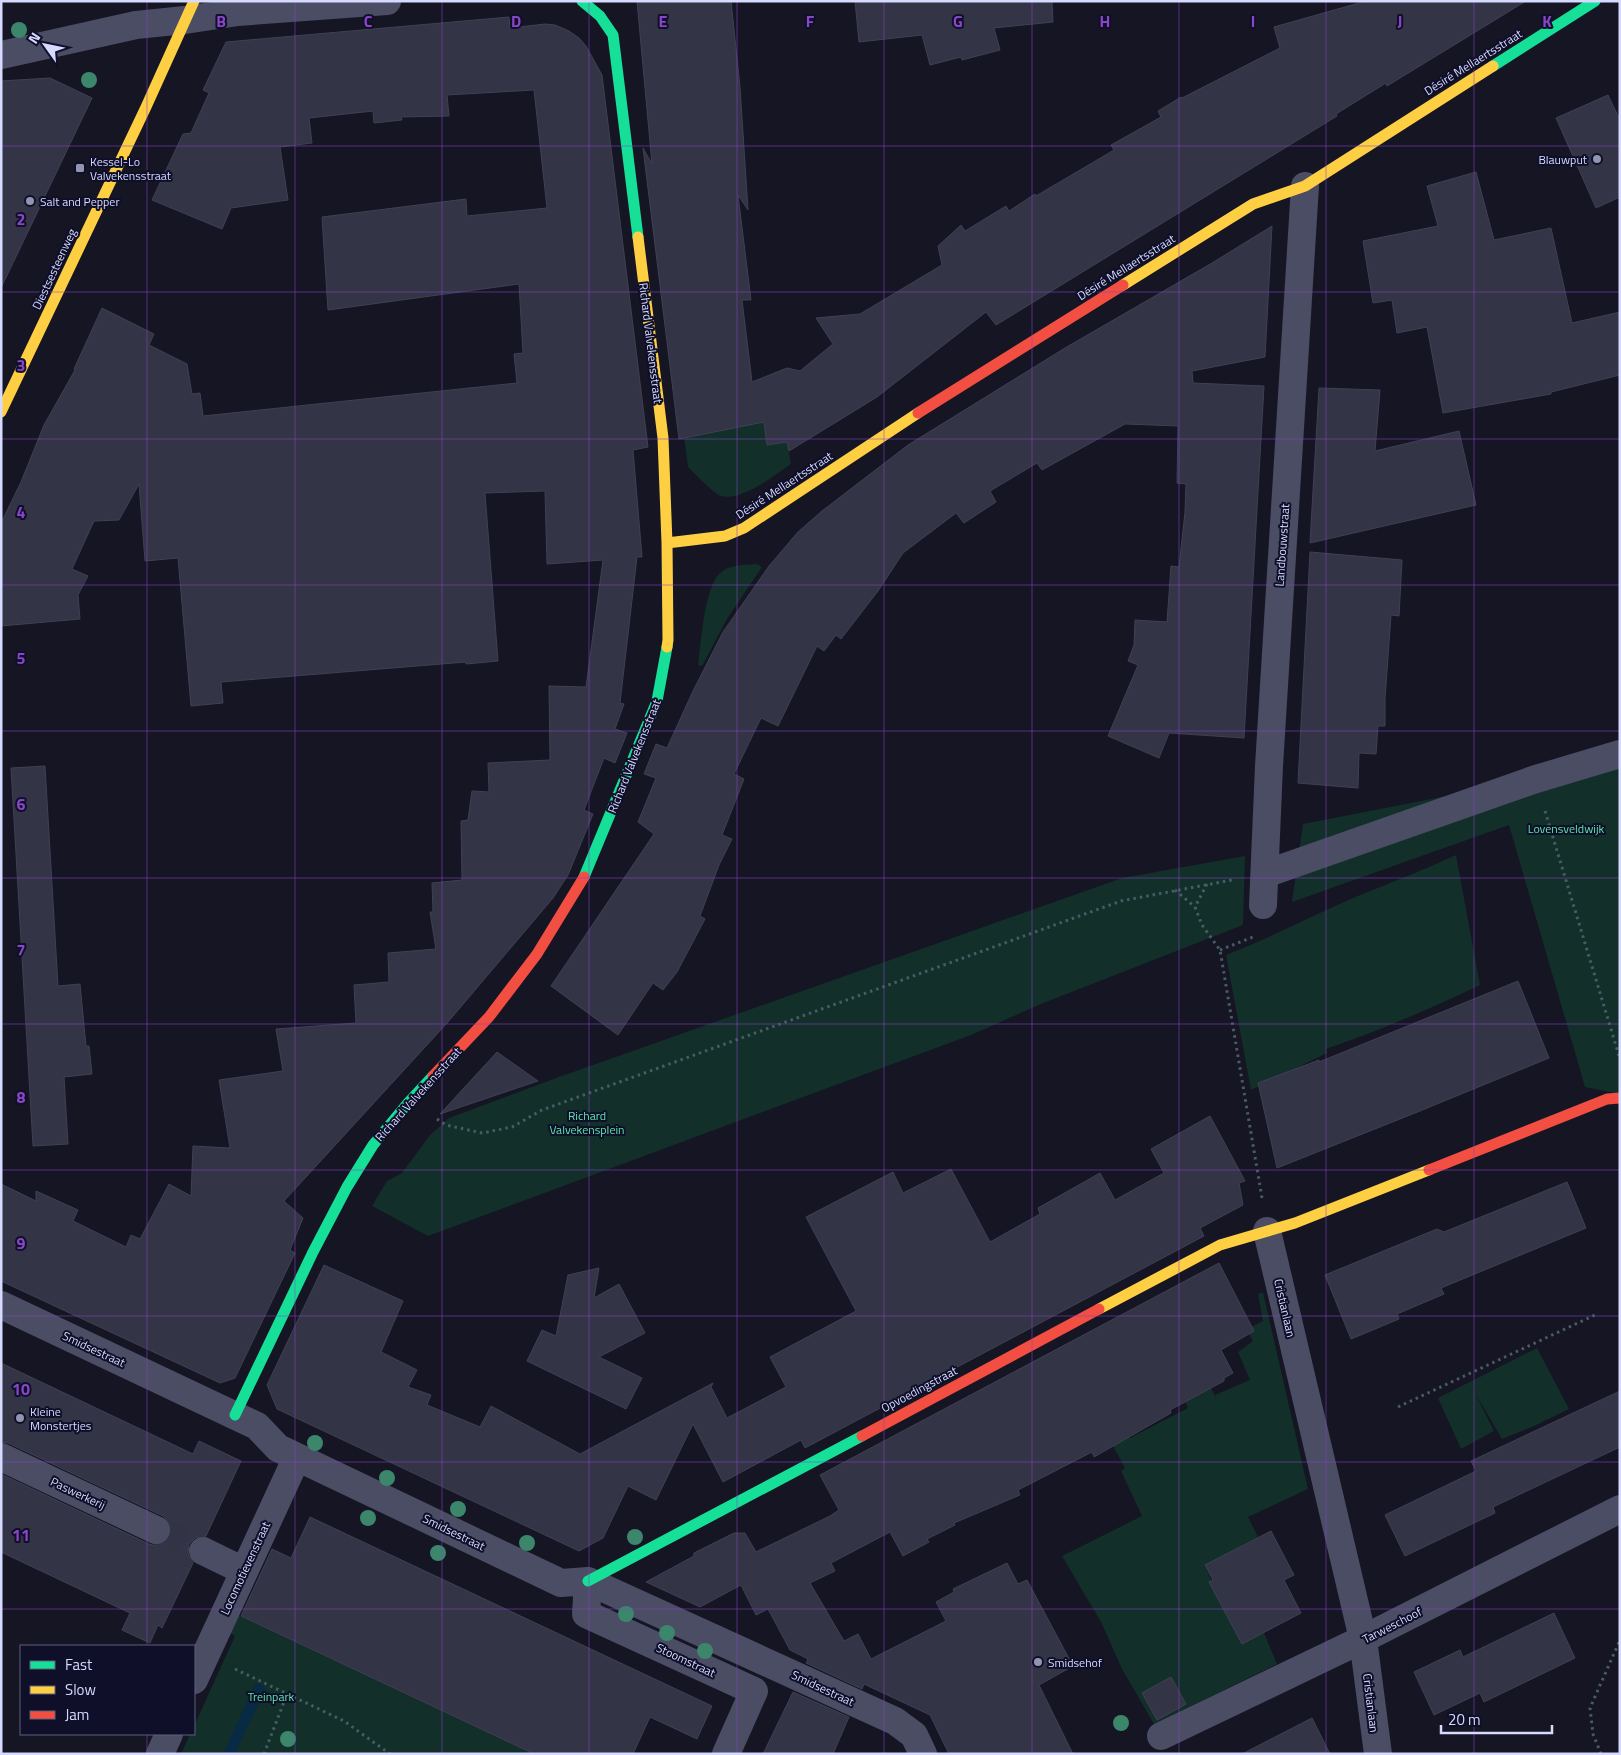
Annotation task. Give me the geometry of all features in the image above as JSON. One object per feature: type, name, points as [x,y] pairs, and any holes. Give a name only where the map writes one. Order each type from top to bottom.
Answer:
[{"type":"street","points":[[1,55],[190,11],[238,12],[387,1]]},
{"type":"street","name":"Richard Valvekensstraat","points":[[235,1415],[313,1252],[347,1187],[373,1145],[408,1103],[489,1017],[537,954],[582,882],[658,701],[668,640],[668,543],[663,438],[613,35],[604,19],[582,1]]},
{"type":"street","name":"Désiré Mellaertsstraat","points":[[668,543],[725,536],[744,528],[919,412],[1253,204],[1304,186],[1595,1]]},
{"type":"street","name":"Diestsesteenweg","points":[[1,412],[146,108],[190,11]]},
{"type":"street","name":"Landbouwstraat","points":[[1263,905],[1269,766],[1304,186]]},
{"type":"street","points":[[1265,874],[1536,779],[1620,754]]},
{"type":"street","points":[[1267,1231],[1295,1224],[1607,1100],[1620,1098]]},
{"type":"street","name":"Opvoedingstraat","points":[[588,1581],[1220,1245],[1267,1231]]},
{"type":"street","name":"Cristianlaan","points":[[1267,1231],[1363,1639],[1378,1754]]},
{"type":"street","name":"Smidsestraat","points":[[1,1305],[235,1415],[257,1426],[278,1448],[561,1583],[588,1581],[895,1721],[919,1744]]},
{"type":"street","name":"Paswerkerij","points":[[1,1457],[156,1530]]},
{"type":"street","name":"Locomotievenstraat","points":[[195,1678],[297,1457]]},
{"type":"street","name":"Tarweschoof","points":[[1162,1736],[1363,1639],[1620,1509]]},
{"type":"street","points":[[203,1551],[244,1570]]},
{"type":"street","name":"Stoomstraat","points":[[588,1581],[586,1614],[754,1691],[726,1754]]},
{"type":"street","points":[[160,1754],[169,1735]]},
{"type":"path","points":[[1536,779],[1620,1059]]},
{"type":"path","points":[[408,1103],[446,1124],[482,1133],[512,1127],[542,1110],[1121,901],[1265,874]]},
{"type":"path","points":[[1195,907],[1207,884]]},
{"type":"path","points":[[1175,890],[1195,907],[1202,925],[1220,950],[1267,1231]]},
{"type":"path","points":[[1398,1407],[1595,1314]]},
{"type":"path","points":[[1600,1754],[1593,1734],[1590,1708],[1620,1640]]},
{"type":"path","points":[[205,1655],[344,1721],[390,1754]]},
{"type":"path","points":[[264,1754],[287,1694]]},
{"type":"green space","points":[[764,422],[767,445],[787,442],[791,464],[767,481],[738,495],[721,496],[709,488],[688,467],[684,437]]},
{"type":"green space","points":[[757,564],[762,567],[727,619],[702,666],[698,665],[704,617],[714,582],[719,574],[727,568]]},
{"type":"green space","name":"Lovensveldwijk","points":[[1620,762],[1620,1094],[1585,1087],[1509,825],[1292,902],[1303,824]]},
{"type":"green space","points":[[1456,855],[1480,985],[1404,1019],[1326,1049],[1327,1053],[1251,1090],[1226,955],[1343,902]]},
{"type":"green space","name":"Richard Valvekensplein","points":[[1245,856],[1243,925],[1041,1004],[971,1035],[428,1236],[372,1206],[387,1181],[402,1173],[430,1135],[449,1118],[559,1077],[1122,878]]},
{"type":"green space","points":[[1263,1292],[1308,1489],[1248,1517],[1258,1537],[1205,1566],[1242,1643],[1264,1633],[1277,1664],[1154,1724],[1122,1669],[1101,1622],[1062,1556],[1142,1516],[1121,1471],[1125,1468],[1104,1429],[1120,1420],[1130,1438],[1188,1408],[1184,1399],[1210,1385],[1216,1399],[1215,1395],[1250,1380],[1238,1352],[1253,1341],[1246,1329],[1263,1321],[1258,1294]]},
{"type":"green space","points":[[1537,1348],[1569,1409],[1502,1439],[1475,1393],[1494,1431],[1461,1449],[1438,1398]]},
{"type":"green space","name":"Treinpark","points":[[238,1615],[533,1754],[181,1754],[190,1735],[195,1735],[195,1724],[235,1636],[230,1633]]},
{"type":"building","points":[[637,1],[731,1],[740,87],[748,210],[738,195],[751,300],[742,300],[752,382],[787,368],[800,371],[833,344],[816,318],[860,314],[942,265],[938,246],[961,225],[965,231],[1006,206],[1009,211],[1035,194],[1036,196],[1114,150],[1111,145],[1161,117],[1158,111],[1181,97],[1280,48],[1274,27],[1366,1],[1526,1],[1387,86],[1386,83],[1336,114],[1337,116],[996,325],[986,312],[877,397],[789,451],[787,442],[767,445],[764,422],[679,439],[643,148],[652,164]]},
{"type":"building","points":[[855,1],[1052,1],[1053,22],[994,28],[1000,50],[962,60],[961,57],[930,65],[922,35],[859,42]]},
{"type":"building","points":[[509,17],[510,28],[545,24],[555,25],[569,31],[586,46],[602,75],[648,447],[633,450],[642,557],[637,557],[620,703],[624,704],[615,729],[627,733],[615,763],[604,758],[584,810],[593,814],[568,875],[553,898],[448,1022],[284,1201],[303,1218],[290,1250],[295,1253],[235,1378],[220,1383],[1,1281],[1,1184],[36,1201],[36,1191],[78,1210],[73,1221],[126,1247],[131,1235],[140,1239],[169,1184],[191,1196],[193,1146],[230,1148],[219,1080],[283,1071],[276,1029],[356,1023],[354,985],[389,982],[388,953],[436,949],[430,912],[433,912],[432,883],[462,880],[461,821],[468,820],[472,791],[489,792],[488,763],[550,760],[549,686],[586,687],[603,560],[547,564],[545,491],[485,493],[498,661],[221,682],[223,703],[191,706],[178,558],[145,561],[139,484],[119,520],[94,521],[72,569],[88,576],[78,595],[80,619],[1,626],[1,523],[21,482],[44,425],[75,370],[102,308],[154,334],[149,345],[187,364],[192,394],[200,393],[203,416],[517,383],[514,354],[523,353],[519,284],[328,310],[322,217],[466,199],[467,216],[547,208],[534,90],[447,95],[449,116],[401,117],[402,120],[374,123],[373,111],[309,118],[312,143],[280,147],[288,200],[231,208],[222,229],[152,200],[183,134],[191,133],[209,93],[203,90],[226,42]]},
{"type":"building","points":[[50,78],[92,98],[1,288],[1,81]]},
{"type":"building","name":"Blauwput","points":[[1608,95],[1620,120],[1620,197],[1596,208],[1556,118]]},
{"type":"building","points":[[1476,172],[1494,240],[1551,228],[1572,323],[1620,312],[1620,375],[1551,392],[1551,394],[1443,413],[1427,327],[1397,333],[1392,300],[1373,303],[1363,241],[1438,226],[1427,186]]},
{"type":"building","points":[[1272,226],[1265,357],[1192,371],[1193,383],[1264,386],[1244,738],[1169,733],[1159,758],[1108,736],[1138,665],[1128,661],[1134,645],[1135,620],[1167,622],[1171,566],[1179,567],[1185,512],[1186,484],[1177,483],[1178,426],[1125,424],[1042,470],[1037,463],[990,491],[996,502],[964,523],[956,513],[903,553],[878,591],[841,639],[836,635],[824,651],[817,646],[778,726],[761,718],[734,774],[744,779],[722,835],[732,839],[719,865],[700,916],[705,919],[677,972],[663,990],[653,983],[618,1035],[551,986],[654,834],[638,822],[656,778],[644,774],[656,744],[667,748],[723,632],[769,566],[798,532],[822,511],[908,445],[1065,348]]},
{"type":"building","points":[[1319,388],[1380,390],[1375,451],[1459,431],[1476,505],[1310,543]]},
{"type":"building","points":[[1310,552],[1402,560],[1399,616],[1391,615],[1385,726],[1378,726],[1376,754],[1359,753],[1358,788],[1298,783]]},
{"type":"building","points":[[45,766],[58,986],[80,984],[86,1046],[89,1046],[92,1074],[64,1077],[68,1144],[33,1146],[11,768]]},
{"type":"building","points":[[1518,981],[1549,1058],[1277,1168],[1258,1083],[1319,1060],[1319,1062]]},
{"type":"building","points":[[497,1052],[538,1081],[440,1114]]},
{"type":"building","points":[[1210,1116],[1245,1181],[1239,1183],[1243,1205],[1200,1228],[1204,1236],[805,1448],[801,1440],[723,1482],[693,1424],[656,1500],[628,1486],[603,1538],[579,1551],[277,1409],[267,1385],[324,1265],[403,1301],[381,1352],[417,1370],[408,1387],[431,1395],[427,1405],[480,1427],[491,1406],[580,1454],[713,1383],[711,1387],[727,1418],[786,1387],[770,1357],[856,1311],[806,1217],[893,1172],[903,1193],[951,1169],[990,1242],[1040,1214],[1038,1208],[1100,1173],[1115,1200],[1164,1173],[1151,1149]]},
{"type":"building","points":[[1567,1182],[1586,1228],[1441,1288],[1444,1294],[1397,1314],[1399,1319],[1351,1339],[1325,1275],[1437,1229],[1444,1232]]},
{"type":"building","points":[[1219,1263],[1254,1331],[1221,1350],[1233,1373],[1224,1378],[1224,1381],[1170,1410],[1171,1413],[1094,1457],[1092,1452],[1018,1490],[1020,1495],[954,1523],[955,1525],[927,1539],[929,1542],[903,1556],[890,1532],[831,1563],[835,1571],[810,1583],[844,1641],[858,1634],[871,1659],[946,1621],[936,1602],[954,1592],[953,1589],[1007,1563],[1018,1584],[1027,1580],[1073,1666],[1039,1685],[1073,1754],[949,1754],[930,1715],[864,1684],[862,1689],[806,1663],[808,1659],[790,1650],[768,1609],[756,1615],[741,1585],[700,1607],[646,1582],[694,1556],[694,1553],[734,1533],[745,1533],[756,1552],[830,1516],[839,1510],[820,1475]]},
{"type":"building","points":[[599,1268],[594,1298],[619,1284],[645,1333],[599,1357],[642,1378],[626,1409],[527,1361],[542,1330],[556,1336],[568,1275]]},
{"type":"building","points":[[1,1363],[193,1454],[199,1441],[241,1461],[206,1536],[195,1538],[189,1544],[188,1553],[193,1563],[162,1628],[158,1625],[150,1643],[122,1630],[130,1613],[1,1552],[1,1474],[149,1544],[157,1546],[164,1543],[170,1537],[172,1529],[169,1522],[163,1516],[8,1443],[1,1442]]},
{"type":"building","points":[[1620,1391],[1620,1447],[1493,1507],[1495,1513],[1405,1556],[1385,1515],[1476,1471],[1471,1461]]},
{"type":"building","points":[[310,1517],[712,1706],[697,1739],[650,1717],[633,1754],[534,1754],[241,1616],[272,1549],[291,1558]]},
{"type":"building","points":[[1271,1531],[1294,1575],[1284,1580],[1301,1613],[1242,1644],[1209,1582],[1213,1580],[1205,1565]]},
{"type":"building","points":[[1554,1613],[1575,1658],[1484,1702],[1480,1693],[1434,1715],[1414,1672],[1460,1650],[1463,1657]]},
{"type":"building","points":[[1171,1677],[1186,1704],[1157,1720],[1142,1693]]},
{"type":"building","points":[[793,1692],[849,1717],[833,1754],[763,1754]]},
{"type":"building","points":[[1312,1718],[1330,1754],[1242,1754]]},
{"type":"waterway","points":[[229,1754],[259,1689]]},
{"type":"tunnel","points":[[156,1530],[203,1551]]},
{"type":"traffic: fast","points":[[582,1],[600,16],[613,35],[638,237]]},
{"type":"traffic: fast","points":[[1493,66],[1595,1]]},
{"type":"traffic: fast","points":[[584,877],[657,701],[667,647]]},
{"type":"traffic: fast","points":[[235,1415],[313,1252],[347,1187],[373,1145],[433,1076]]},
{"type":"traffic: fast","points":[[588,1581],[862,1436]]},
{"type":"traffic: slow","points":[[1,412],[146,107],[194,1]]},
{"type":"traffic: slow","points":[[1123,285],[1253,204],[1305,186],[1493,66]]},
{"type":"traffic: slow","points":[[638,237],[663,438],[667,543],[667,647]]},
{"type":"traffic: slow","points":[[667,543],[725,536],[744,528],[918,413]]},
{"type":"traffic: slow","points":[[1099,1309],[1220,1245],[1295,1223],[1429,1170]]},
{"type":"traffic: jam","points":[[918,413],[1123,285]]},
{"type":"traffic: jam","points":[[433,1076],[489,1017],[537,954],[584,877]]},
{"type":"traffic: jam","points":[[1429,1170],[1607,1099],[1620,1098]]},
{"type":"traffic: jam","points":[[862,1436],[1099,1309]]},
{"type":"place","name":"Blauwput","points":[[1597,159]]},
{"type":"place","name":"Kessel-Lo Valvekensstraat","points":[[80,168]]},
{"type":"place","name":"Salt and Pepper","points":[[30,201]]},
{"type":"place","name":"Kleine Monstertjes","points":[[20,1418]]},
{"type":"place","name":"Smidsehof","points":[[1038,1662]]}]
